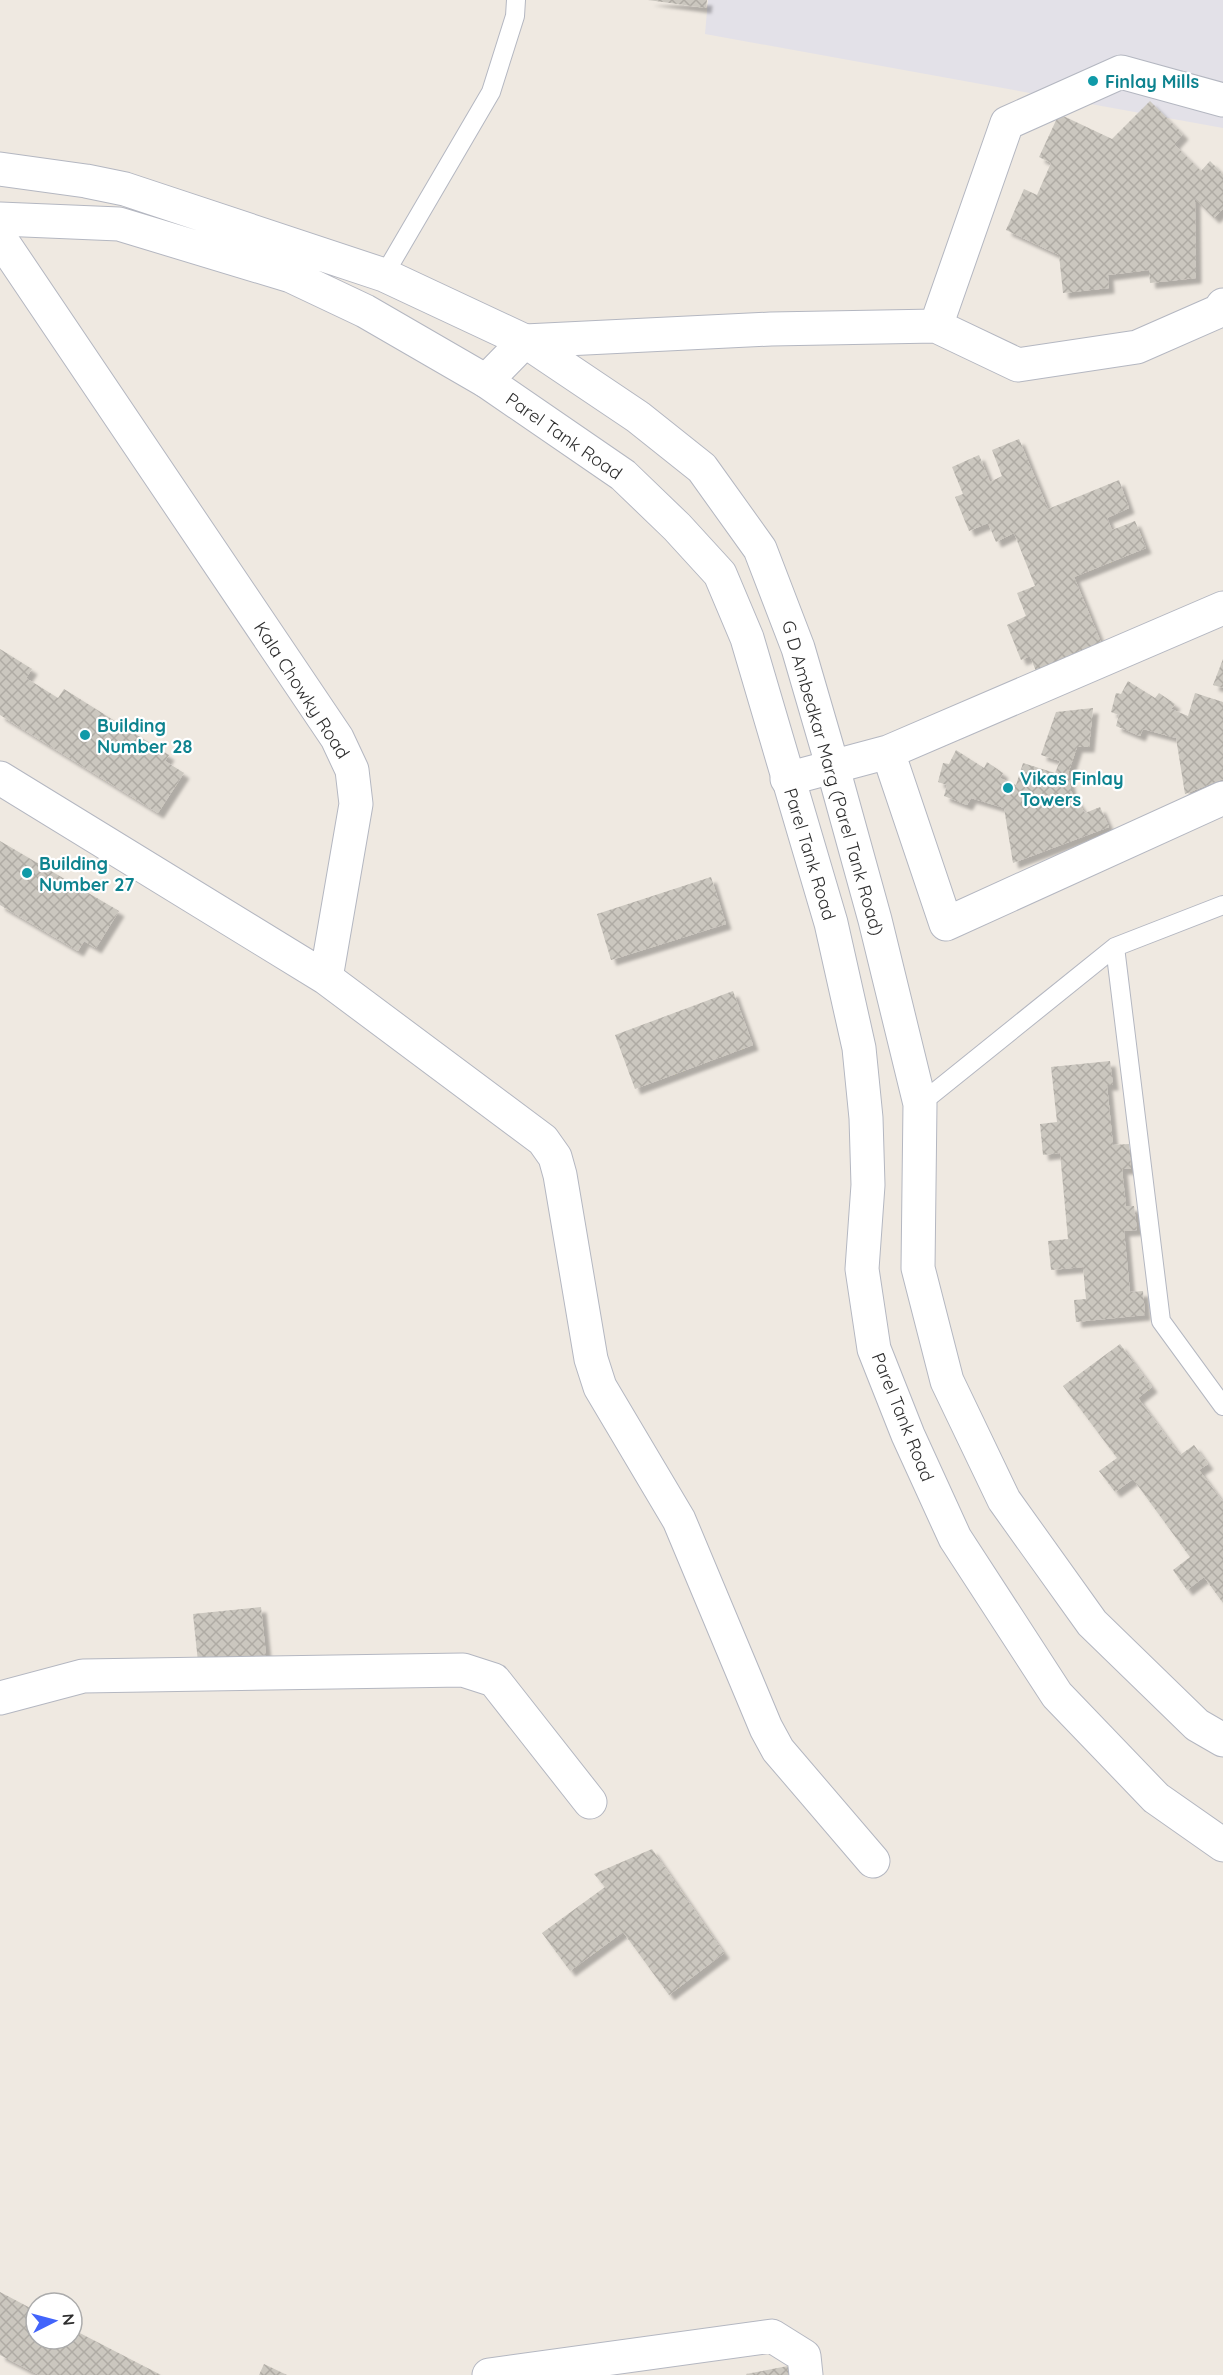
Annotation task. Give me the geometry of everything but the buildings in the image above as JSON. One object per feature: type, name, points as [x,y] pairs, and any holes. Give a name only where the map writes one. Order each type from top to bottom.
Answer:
[{"type":"street","points":[[936,326],[1007,123],[1121,72],[1223,100]]},
{"type":"street","name":"G D Ambedkar Marg (Parel Tank Road)","points":[[0,170],[86,181],[125,189],[384,275],[525,342],[638,417],[702,468],[760,549],[798,648],[833,768],[906,1041],[920,1104],[918,1268],[946,1381],[1004,1500],[1092,1623],[1197,1725],[1223,1740]]},
{"type":"street","name":"Parel Tank Road","points":[[0,219],[119,225],[291,276],[365,311],[486,381],[623,475],[677,527],[720,574],[747,638],[831,923],[859,1048],[866,1118],[868,1185],[862,1269],[874,1349],[913,1445],[955,1538],[1057,1695],[1156,1798],[1223,1845]]},
{"type":"street","name":"Kala Chowky Road","points":[[0,238],[337,738],[352,770],[356,804],[326,978]]},
{"type":"street","points":[[365,311],[384,275]]},
{"type":"street","points":[[486,381],[525,342],[771,329],[936,326],[1018,365],[1137,346],[1219,311],[1223,305]]},
{"type":"street","points":[[787,779],[888,752],[1223,608]]},
{"type":"street","points":[[888,752],[946,924],[1223,798]]},
{"type":"street","points":[[0,778],[326,978],[543,1140],[555,1157],[560,1175],[591,1359],[600,1387],[679,1520],[766,1728],[778,1750],[873,1861]]},
{"type":"street","points":[[859,1048],[906,1041]]},
{"type":"street","points":[[0,1698],[83,1676],[463,1670],[494,1680],[590,1802]]},
{"type":"street","points":[[489,2375],[772,2336],[804,2356],[806,2375]]},
{"type":"lane","points":[[384,275],[491,92],[513,22],[516,0]]},
{"type":"lane","points":[[920,1104],[1115,947],[1223,905]]},
{"type":"lane","points":[[1115,947],[1161,1321],[1223,1406]]},
{"type":"shaded area","name":"Finlay Mills","points":[[708,0],[1223,0],[1223,128],[705,34]]},
{"type":"place","name":"Finlay Mills","points":[[1093,81]]},
{"type":"place","name":"Building Number 28","points":[[85,735]]},
{"type":"place","name":"Vikas Finlay Towers","points":[[1008,788]]},
{"type":"place","name":"Building Number 27","points":[[27,873]]}]
